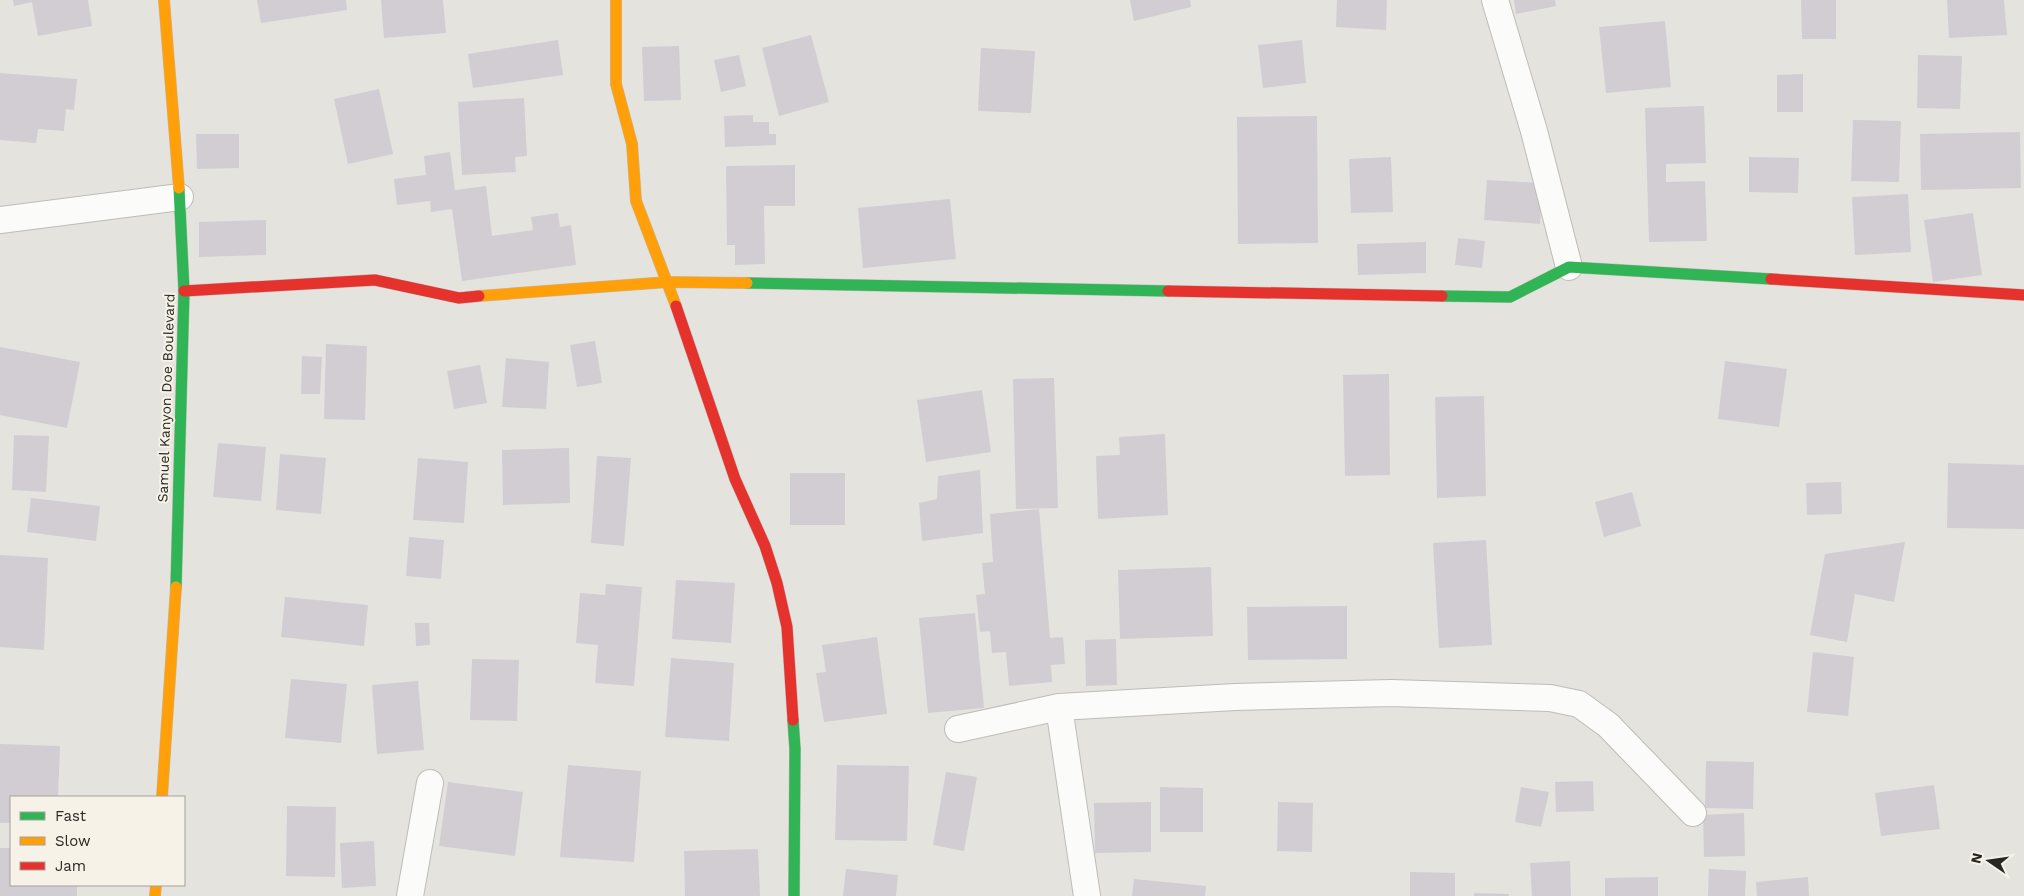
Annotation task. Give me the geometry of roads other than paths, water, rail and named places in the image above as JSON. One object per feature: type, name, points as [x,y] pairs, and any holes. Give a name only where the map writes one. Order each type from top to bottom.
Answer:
[{"type":"street","name":"Samuel Kanyon Doe Boulevard","points":[[162,796],[175,608],[184,291],[180,197],[164,0]]},
{"type":"street","points":[[616,0],[616,84],[632,144],[636,201],[668,282],[735,479],[765,546],[777,584],[787,627],[795,749],[794,896]]},
{"type":"street","points":[[1495,0],[1534,131],[1569,266]]},
{"type":"street","points":[[0,220],[180,197]]},
{"type":"street","points":[[184,291],[375,280],[459,298],[668,282],[1510,297],[1569,266],[2024,295]]},
{"type":"street","points":[[958,729],[1060,707],[1236,697],[1381,694],[1550,698],[1579,704],[1608,724],[1693,813]]},
{"type":"street","points":[[1060,707],[1087,896]]},
{"type":"street","points":[[410,896],[430,783]]}]
